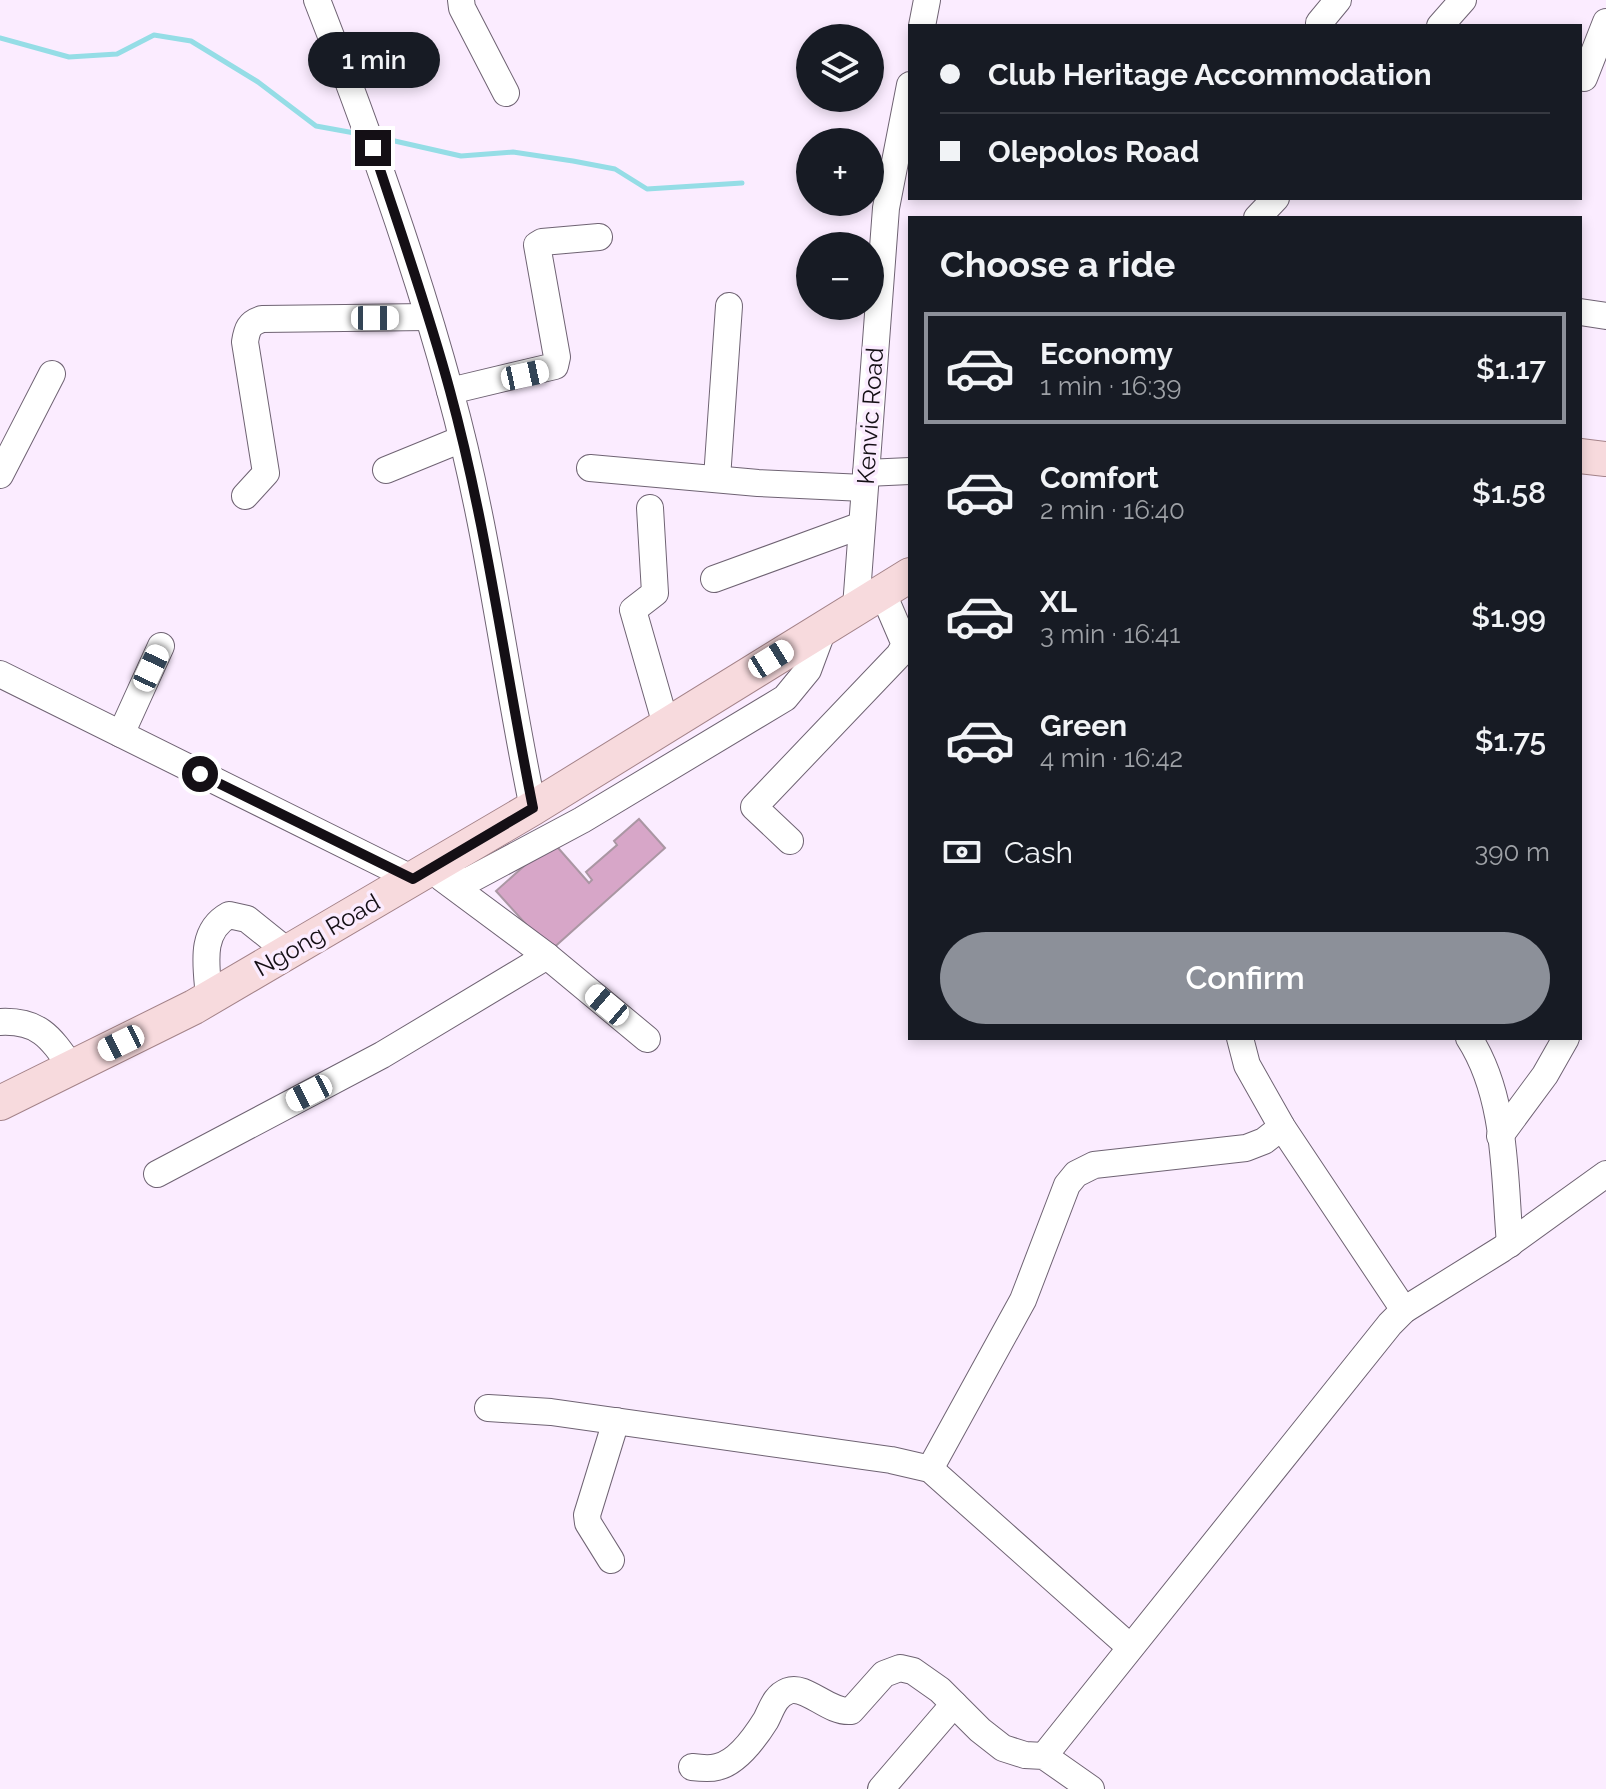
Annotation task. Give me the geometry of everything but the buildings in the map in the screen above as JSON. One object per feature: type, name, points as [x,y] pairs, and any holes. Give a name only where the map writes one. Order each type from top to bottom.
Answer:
[{"type":"main road","points":[[1582,456],[1606,459]]},
{"type":"main road","name":"Ngong Road","points":[[0,1103],[209,998],[533,808],[883,591]]},
{"type":"street","points":[[317,0],[369,135],[450,391],[486,552],[533,808]]},
{"type":"street","points":[[461,0],[462,8],[506,93]]},
{"type":"street","points":[[922,24],[927,0]]},
{"type":"street","points":[[1319,23],[1338,0]]},
{"type":"street","points":[[1442,24],[1463,0]]},
{"type":"street","points":[[1584,78],[1606,22]]},
{"type":"street","name":"Kenvic Road","points":[[883,591],[862,525],[886,208],[908,95]]},
{"type":"street","points":[[1259,216],[1274,200]]},
{"type":"street","points":[[450,391],[555,366],[557,357],[537,245],[599,237]]},
{"type":"street","points":[[717,478],[729,306]]},
{"type":"street","points":[[1582,312],[1606,316]]},
{"type":"street","points":[[245,496],[266,473],[245,342],[247,330],[253,322],[262,319],[427,317]]},
{"type":"street","points":[[0,475],[52,374]]},
{"type":"street","points":[[386,470],[462,439]]},
{"type":"street","points":[[590,468],[758,483],[865,480],[908,471]]},
{"type":"street","points":[[650,508],[655,593],[633,610],[666,725]]},
{"type":"street","points":[[714,579],[862,525]]},
{"type":"street","points":[[790,841],[754,807],[899,655],[904,646],[903,640],[883,591]]},
{"type":"street","points":[[421,874],[466,882],[582,820],[785,698],[808,670],[824,627]]},
{"type":"street","points":[[121,734],[161,646]]},
{"type":"street","points":[[0,674],[421,874],[547,956],[647,1039]]},
{"type":"street","points":[[209,998],[205,954],[209,934],[217,921],[229,915],[247,919],[288,952]]},
{"type":"street","points":[[157,1174],[382,1055],[547,956]]},
{"type":"street","points":[[0,1022],[31,1025],[49,1036],[72,1068]]},
{"type":"street","points":[[1241,1040],[1247,1065],[1282,1127],[1404,1310]]},
{"type":"street","points":[[1470,1040],[1479,1054],[1497,1102],[1510,1244]]},
{"type":"street","points":[[1500,1136],[1545,1075],[1565,1040]]},
{"type":"street","points":[[930,1469],[1023,1300],[1061,1197],[1076,1174],[1094,1165],[1246,1148],[1264,1141],[1282,1127]]},
{"type":"street","points":[[1044,1756],[1372,1345],[1404,1310],[1510,1244],[1606,1174]]},
{"type":"street","points":[[488,1408],[616,1421],[891,1460],[930,1469],[1130,1647]]},
{"type":"street","points":[[611,1560],[588,1523],[587,1515],[616,1421]]},
{"type":"street","points":[[692,1767],[716,1768],[729,1762],[759,1729],[774,1702],[793,1689],[839,1712],[851,1711],[884,1674],[900,1668],[913,1671],[1003,1748],[1025,1755],[1044,1756],[1091,1789]]},
{"type":"street","points":[[881,1789],[954,1704]]},
{"type":"waterway","points":[[0,38],[69,57],[117,54],[154,35],[191,41],[258,82],[316,126],[360,134]]},
{"type":"waterway","points":[[377,137],[461,156],[513,152],[615,169],[647,189],[742,183]]},
{"type":"route","points":[[200,774],[413,879],[533,808],[462,439],[450,391],[373,148]]}]
